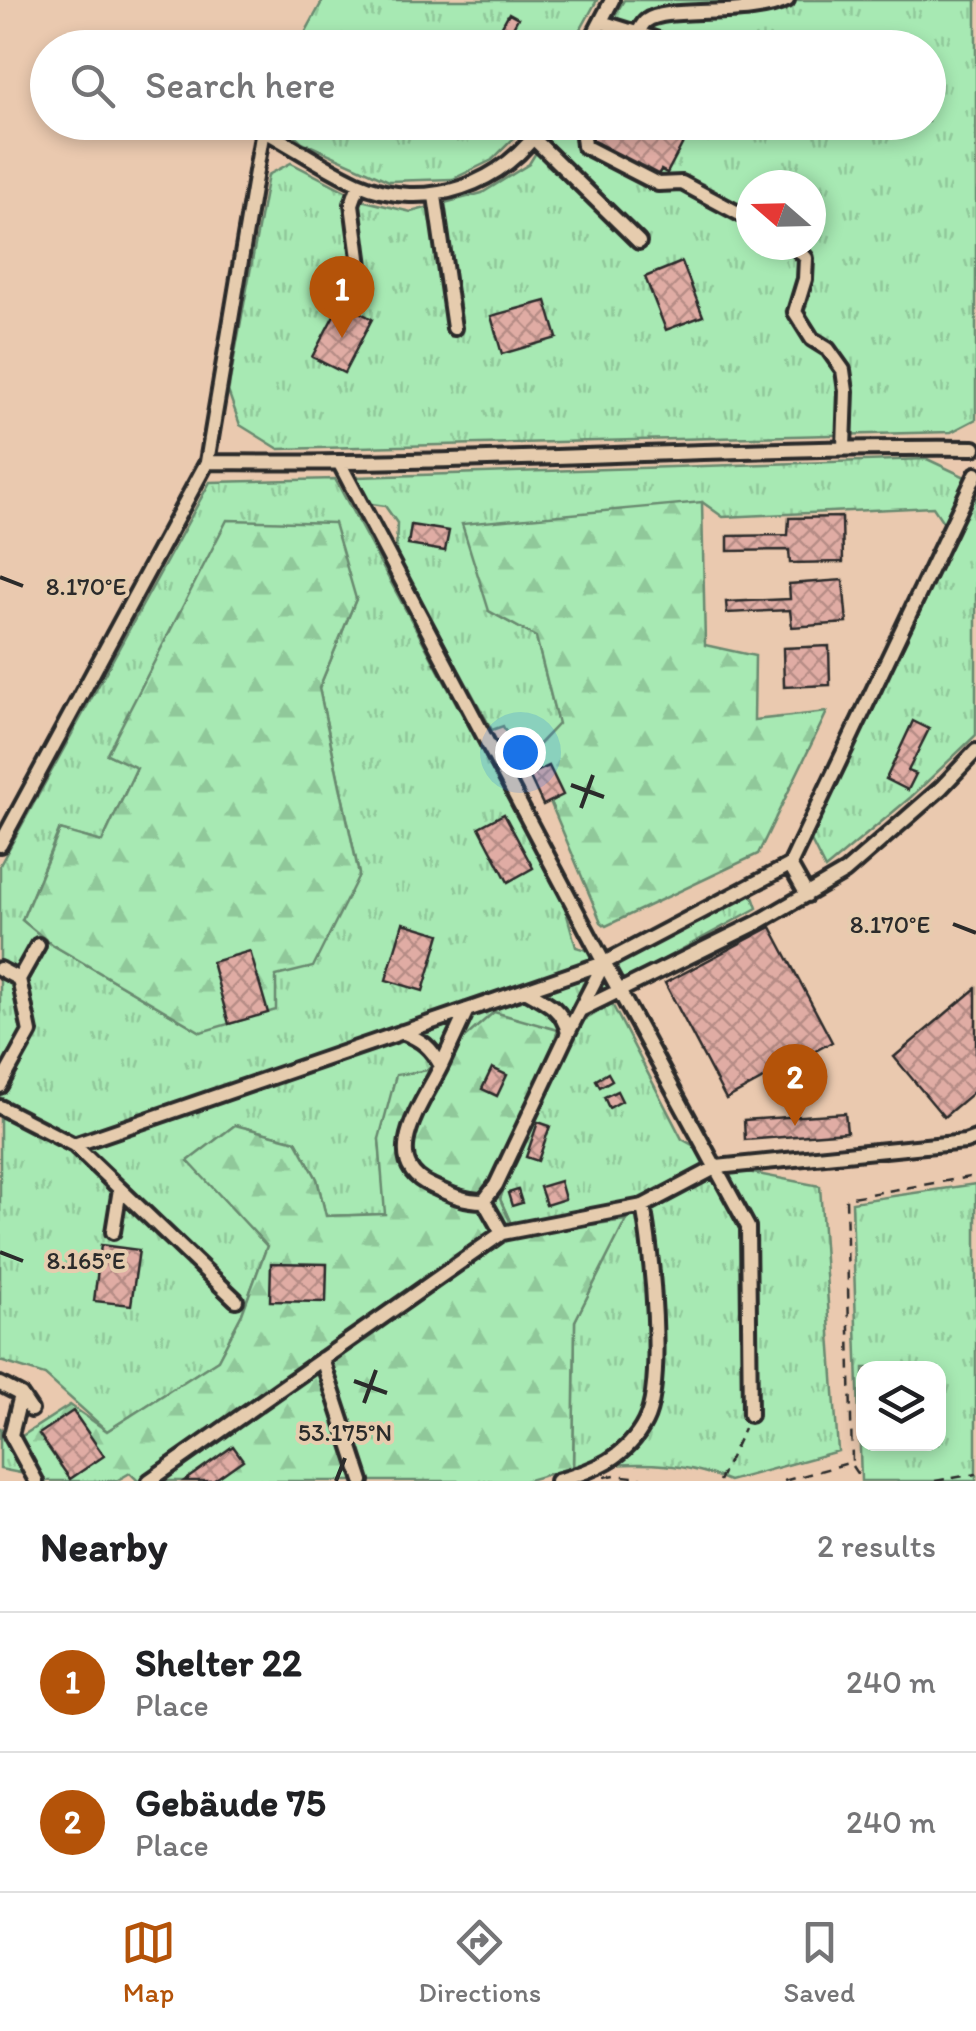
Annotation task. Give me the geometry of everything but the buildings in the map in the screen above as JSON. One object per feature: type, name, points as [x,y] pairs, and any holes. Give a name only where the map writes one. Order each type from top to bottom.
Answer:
[{"type":"lane","points":[[598,30],[612,0]]},
{"type":"lane","points":[[640,30],[646,21],[666,15],[743,12],[772,8],[787,0]]},
{"type":"lane","points":[[601,22],[625,30]]},
{"type":"lane","points":[[0,845],[207,462],[262,140]]},
{"type":"lane","points":[[282,140],[359,184],[398,194],[435,196],[488,179],[533,140]]},
{"type":"lane","points":[[535,140],[639,242]]},
{"type":"lane","points":[[583,140],[584,146],[658,184],[682,183],[736,212]]},
{"type":"lane","points":[[359,184],[352,204],[362,281]]},
{"type":"lane","points":[[435,196],[454,328]]},
{"type":"lane","points":[[806,260],[805,279],[795,312],[812,339],[828,349],[843,370],[844,447]]},
{"type":"lane","points":[[207,462],[340,464],[844,447],[974,448]]},
{"type":"lane","points":[[340,464],[748,1227],[750,1415]]},
{"type":"lane","points":[[74,1145],[604,964],[790,865],[976,474]]},
{"type":"lane","points":[[580,1010],[621,993],[845,872],[941,788],[976,751]]},
{"type":"lane","points":[[790,865],[807,895]]},
{"type":"lane","points":[[0,1086],[30,1032],[18,979],[38,945]]},
{"type":"lane","points":[[468,1010],[404,1141],[405,1165],[418,1180],[464,1201],[484,1200],[496,1185],[604,964]]},
{"type":"lane","points":[[0,970],[18,979]]},
{"type":"lane","points":[[525,990],[555,1007],[566,1020],[568,1033]]},
{"type":"lane","points":[[402,1032],[422,1040],[441,1066]]},
{"type":"lane","points":[[0,1107],[74,1145],[236,1300]]},
{"type":"lane","points":[[149,1481],[502,1233],[643,1206],[717,1167],[976,1138]]},
{"type":"lane","points":[[113,1232],[120,1189]]},
{"type":"lane","points":[[484,1200],[502,1233]]},
{"type":"lane","points":[[557,1481],[598,1469],[624,1450],[646,1421],[655,1377],[650,1238],[643,1206]]},
{"type":"lane","points":[[322,1359],[362,1481]]},
{"type":"lane","points":[[0,1384],[21,1395],[31,1410]]},
{"type":"lane","points":[[21,1395],[11,1435],[36,1481]]},
{"type":"path","points":[[862,1481],[852,1462],[846,1198],[976,1176]]},
{"type":"path","points":[[719,1481],[750,1415]]},
{"type":"path","points":[[784,1481],[852,1462]]},
{"type":"path","points":[[935,1481],[976,1474]]},
{"type":"path","points":[[596,1480],[615,1475],[666,1481]]},
{"type":"green space","points":[[323,0],[597,0],[580,30],[307,30]]},
{"type":"green space","points":[[624,0],[976,0],[976,419],[951,432],[279,449],[240,425],[228,391],[268,175],[291,163],[365,201],[411,212],[482,193],[529,164],[544,140],[946,140],[946,30],[606,30]]},
{"type":"green space","points":[[512,140],[492,160],[453,179],[389,181],[302,142]]},
{"type":"green space","points":[[927,459],[976,482],[976,735],[911,797],[825,869],[810,839],[953,537],[933,507],[723,517],[702,502],[489,611],[536,637],[558,724],[520,763],[503,726],[492,730],[396,555],[397,523],[385,506],[365,503],[357,477]]},
{"type":"green space","points":[[335,479],[563,901],[576,947],[614,958],[752,894],[757,908],[631,977],[562,1028],[612,1004],[682,1139],[737,1170],[820,1186],[838,1451],[729,1481],[671,1466],[573,1467],[575,1321],[625,1221],[516,1235],[500,1199],[558,1031],[495,1013],[427,1070],[379,1139],[386,1214],[326,1216],[317,1179],[296,1141],[235,1125],[189,1161],[267,1246],[242,1314],[218,1360],[107,1431],[45,1375],[0,1361],[0,865],[210,482]],"holes":[[[356,599],[319,688],[359,874],[275,976],[201,1032],[51,944],[22,920],[59,830],[102,842],[137,767],[107,754]]]},
{"type":"green space","points":[[702,502],[705,645],[755,656],[754,720],[827,712],[758,854],[606,926],[530,754],[558,724],[536,637],[489,611],[462,524]]},
{"type":"green space","points":[[227,520],[334,523],[356,599],[319,688],[359,875],[313,967],[276,976],[276,1010],[201,1032],[51,944],[22,920],[60,830],[102,842],[137,768],[107,754]]},
{"type":"green space","points":[[494,1012],[558,1030],[500,1199],[516,1235],[626,1220],[575,1321],[573,1467],[525,1481],[138,1481],[130,1473],[116,1481],[43,1481],[19,1438],[70,1405],[107,1431],[218,1360],[242,1314],[267,1246],[188,1161],[235,1125],[296,1141],[317,1179],[326,1216],[385,1214],[379,1139],[396,1075],[428,1070]]},
{"type":"green space","points":[[976,1184],[976,1481],[861,1481],[860,1451],[946,1451],[946,1361],[857,1361],[852,1202]]},
{"type":"green space","points":[[0,1427],[25,1474],[0,1469]]},
{"type":"place","name":"Shelter 22","points":[[342,338]]},
{"type":"place","name":"Gebäude 75","points":[[795,1126]]}]
